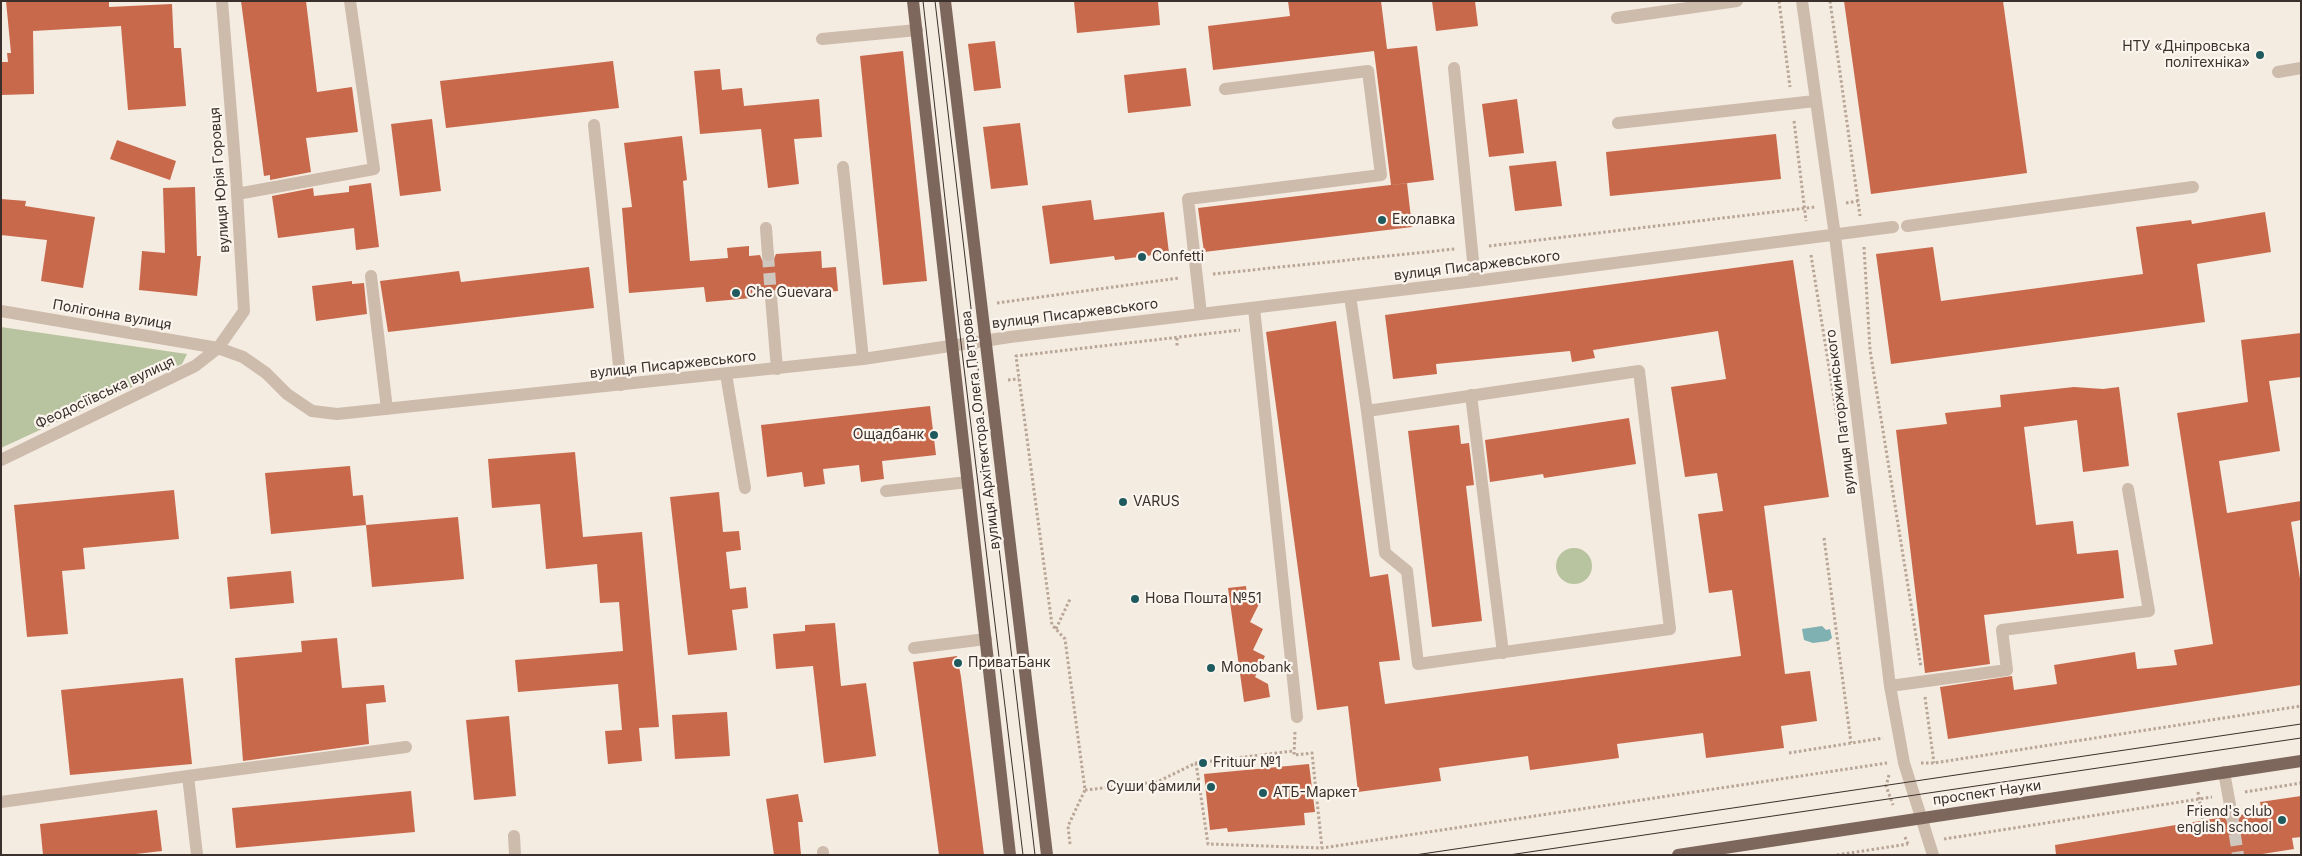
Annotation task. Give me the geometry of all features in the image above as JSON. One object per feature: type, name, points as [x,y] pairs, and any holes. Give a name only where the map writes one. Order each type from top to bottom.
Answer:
[{"type":"main road","name":"вулиця Архітектора Олега Петрова","points":[[913,1],[1010,855]]},
{"type":"main road","name":"вулиця Архітектора Олега Петрова","points":[[946,1],[1047,855]]},
{"type":"main road","name":"проспект Науки","points":[[1678,855],[2301,761]]},
{"type":"street","name":"вулиця Юрія Горовця","points":[[218,348],[244,311],[222,1]]},
{"type":"street","points":[[237,194],[374,169],[350,1]]},
{"type":"street","points":[[1617,18],[1737,1]]},
{"type":"street","name":"вулиця Паторжинського","points":[[1802,1],[1835,236],[1898,763],[1933,855]]},
{"type":"street","points":[[822,38],[916,30]]},
{"type":"street","points":[[1454,68],[1475,282]]},
{"type":"street","points":[[2278,72],[2301,68]]},
{"type":"street","points":[[1201,314],[1188,199],[1381,175],[1368,71],[1225,89]]},
{"type":"street","points":[[1618,123],[1815,102]]},
{"type":"street","points":[[594,125],[621,385]]},
{"type":"street","points":[[843,167],[863,359]]},
{"type":"street","points":[[1907,226],[2193,187]]},
{"type":"street","points":[[766,228],[768,255]]},
{"type":"street","name":"вулиця Писаржевського","points":[[218,348],[244,357],[266,373],[287,394],[312,411],[337,414],[863,359],[951,344],[1475,282],[1893,228]]},
{"type":"street","points":[[371,276],[387,409]]},
{"type":"street","points":[[1350,296],[1385,553],[1408,571],[1418,664],[1670,629],[1639,371],[1367,411]]},
{"type":"street","points":[[772,297],[777,369]]},
{"type":"street","points":[[1254,308],[1297,717]]},
{"type":"street","name":"Полігонна вулиця","points":[[1,311],[218,348]]},
{"type":"street","name":"Феодосіївська вулиця","points":[[1,460],[182,374],[206,359],[218,348]]},
{"type":"street","points":[[726,374],[745,488]]},
{"type":"street","points":[[1471,395],[1503,652]]},
{"type":"street","points":[[886,491],[968,482]]},
{"type":"street","points":[[1890,686],[2007,670],[2002,630],[2149,611],[2128,489]]},
{"type":"street","points":[[914,648],[986,639]]},
{"type":"street","points":[[1,802],[406,747]]},
{"type":"street","points":[[2224,772],[2232,816]]},
{"type":"street","points":[[188,776],[197,855]]},
{"type":"street","points":[[514,836],[515,855]]},
{"type":"path","points":[[1830,1],[1863,232],[1870,350],[1923,681],[1934,763]]},
{"type":"path","points":[[992,303],[1099,291],[1196,276],[1472,248],[1830,205]]},
{"type":"path","points":[[1070,844],[1068,826],[1085,790],[1065,639],[1052,625],[1016,356],[1257,328]]},
{"type":"path","points":[[1176,338],[1177,346]]},
{"type":"path","points":[[1824,538],[1851,743]]},
{"type":"path","points":[[1056,629],[1070,599]]},
{"type":"path","points":[[1196,763],[1208,844],[1322,848],[1898,763],[1934,763],[2301,706]]},
{"type":"path","points":[[1297,717],[1293,751],[1294,755],[1312,753],[1322,848]]},
{"type":"path","points":[[1790,753],[1888,737]]},
{"type":"path","points":[[1085,790],[1157,782],[1196,763],[1293,751]]},
{"type":"path","points":[[2196,777],[2203,821]]},
{"type":"path","points":[[1837,855],[2301,784]]},
{"type":"green space","points":[[1,327],[187,354],[182,364],[1,448]]},
{"type":"green space","points":[[1574,548],[1581,549],[1587,553],[1591,559],[1591,573],[1587,579],[1581,583],[1574,584],[1567,583],[1561,579],[1557,573],[1556,566],[1557,559],[1561,553],[1567,549]]},
{"type":"water","points":[[1822,626],[1826,630],[1830,629],[1832,638],[1828,641],[1813,643],[1804,640],[1802,629]]},
{"type":"building","points":[[6,1],[109,1],[109,7],[172,4],[174,48],[181,48],[186,106],[128,110],[121,26],[33,31],[34,94],[1,95],[1,62],[8,62],[7,53],[11,53]]},
{"type":"building","points":[[241,1],[306,1],[317,92],[352,87],[358,132],[306,138],[311,172],[270,180],[270,175],[264,176]]},
{"type":"building","points":[[1074,1],[1158,1],[1160,25],[1077,33]]},
{"type":"building","points":[[1288,1],[1381,1],[1387,49],[1417,46],[1434,180],[1391,185],[1374,51],[1213,70],[1208,26],[1290,16]]},
{"type":"building","points":[[1432,1],[1475,1],[1478,26],[1436,31]]},
{"type":"building","points":[[1844,1],[2003,1],[2027,173],[1871,194]]},
{"type":"building","points":[[995,41],[1001,88],[974,91],[968,44]]},
{"type":"building","points":[[903,51],[927,281],[883,285],[860,56]]},
{"type":"building","points":[[613,61],[619,108],[446,128],[440,81]]},
{"type":"building","points":[[1186,68],[1191,106],[1128,113],[1124,75]]},
{"type":"building","points":[[720,69],[722,90],[742,88],[744,106],[819,99],[822,137],[794,139],[799,184],[768,188],[761,129],[700,134],[694,71]]},
{"type":"building","points":[[1517,99],[1524,153],[1489,157],[1482,104]]},
{"type":"building","points":[[432,119],[441,191],[400,196],[391,124]]},
{"type":"building","points":[[1020,123],[1028,185],[991,189],[983,127]]},
{"type":"building","points":[[1776,134],[1781,179],[1610,196],[1606,152]]},
{"type":"building","points":[[682,136],[687,180],[683,181],[690,261],[728,258],[727,248],[749,246],[749,256],[760,255],[762,260],[768,263],[773,261],[776,254],[821,251],[822,268],[836,267],[838,291],[779,296],[777,292],[771,289],[766,291],[763,297],[706,302],[704,287],[629,293],[622,208],[632,207],[624,143]]},
{"type":"building","points":[[117,140],[176,161],[170,180],[110,159]]},
{"type":"building","points":[[1556,161],[1562,206],[1515,211],[1509,166]]},
{"type":"building","points":[[371,183],[379,247],[356,250],[354,228],[278,238],[272,196],[313,188],[314,196],[349,192],[349,186]]},
{"type":"building","points":[[1407,183],[1412,227],[1204,252],[1198,208]]},
{"type":"building","points":[[195,187],[197,256],[201,256],[197,296],[139,290],[142,251],[165,253],[163,188]]},
{"type":"building","points":[[1,199],[26,201],[25,206],[95,217],[83,288],[41,281],[47,240],[1,235]]},
{"type":"building","points":[[1091,200],[1094,220],[1164,212],[1169,253],[1115,260],[1114,256],[1050,264],[1042,206]]},
{"type":"building","points":[[2265,212],[2271,252],[2197,264],[2205,322],[1891,364],[1876,254],[1933,247],[1941,301],[2143,274],[2136,227],[2191,220],[2192,224]]},
{"type":"building","points":[[1793,260],[1829,497],[1764,506],[1785,674],[1810,671],[1817,721],[1781,726],[1784,748],[1706,758],[1703,733],[1617,744],[1619,758],[1530,770],[1528,756],[1439,768],[1441,781],[1358,792],[1348,706],[1317,710],[1266,332],[1336,321],[1370,577],[1388,574],[1400,660],[1379,662],[1385,704],[1741,656],[1732,590],[1709,593],[1698,514],[1723,511],[1717,473],[1685,477],[1671,387],[1726,379],[1718,331],[1593,350],[1595,358],[1572,362],[1570,351],[1436,364],[1437,374],[1393,379],[1385,315]]},
{"type":"building","points":[[589,267],[594,308],[388,332],[380,281],[459,271],[461,282]]},
{"type":"building","points":[[352,281],[352,284],[364,283],[367,314],[316,321],[312,286]]},
{"type":"building","points":[[2301,333],[2301,377],[2269,381],[2280,451],[2219,461],[2227,513],[2301,501],[2301,520],[2291,522],[2301,585],[2301,685],[1948,739],[1940,687],[2012,676],[2014,690],[2057,684],[2054,665],[2135,652],[2137,669],[2177,665],[2174,650],[2213,644],[2177,413],[2248,402],[2241,340]]},
{"type":"building","points":[[2074,387],[2103,389],[2119,387],[2129,466],[2083,472],[2077,420],[2024,427],[2036,525],[2073,521],[2077,554],[2118,550],[2124,598],[1984,615],[1990,664],[1925,673],[1896,430],[1947,424],[1945,413],[2001,407],[2000,395]]},
{"type":"building","points":[[930,406],[936,455],[882,461],[884,479],[861,482],[859,465],[823,469],[825,484],[804,487],[802,472],[767,477],[761,425]]},
{"type":"building","points":[[1629,418],[1636,464],[1544,478],[1543,474],[1490,482],[1485,440]]},
{"type":"building","points":[[1459,425],[1461,444],[1469,443],[1474,485],[1466,486],[1482,621],[1432,627],[1408,431]]},
{"type":"building","points":[[575,452],[583,537],[642,532],[659,727],[639,728],[642,761],[608,764],[605,731],[622,730],[618,684],[518,692],[515,660],[623,651],[619,602],[600,603],[597,564],[546,569],[540,504],[492,508],[488,459]]},
{"type":"building","points":[[350,466],[353,496],[363,495],[366,525],[271,534],[265,473]]},
{"type":"building","points":[[174,490],[179,539],[83,548],[85,569],[62,571],[68,634],[27,637],[14,505]]},
{"type":"building","points":[[719,492],[723,532],[739,531],[741,550],[726,552],[730,589],[746,587],[748,608],[732,610],[737,650],[688,655],[670,497]]},
{"type":"building","points":[[458,517],[464,579],[372,587],[366,525]]},
{"type":"building","points":[[291,571],[294,603],[230,609],[227,577]]},
{"type":"building","points":[[1246,586],[1247,598],[1259,604],[1250,622],[1263,629],[1253,650],[1265,656],[1255,677],[1268,684],[1270,697],[1244,702],[1228,588]]},
{"type":"building","points":[[835,623],[841,686],[866,683],[876,756],[824,763],[813,666],[776,669],[773,634],[805,631],[805,625]]},
{"type":"building","points":[[337,638],[342,688],[384,685],[386,702],[366,704],[369,744],[243,761],[235,658],[302,652],[301,641]]},
{"type":"building","points":[[957,656],[984,855],[939,855],[913,662]]},
{"type":"building","points":[[183,678],[192,764],[70,775],[61,690]]},
{"type":"building","points":[[727,712],[730,756],[675,759],[672,715]]},
{"type":"building","points":[[509,716],[516,796],[474,800],[466,720]]},
{"type":"building","name":"АТБ-Маркет","points":[[1309,764],[1315,812],[1304,813],[1305,825],[1228,832],[1227,828],[1210,830],[1204,774]]},
{"type":"building","points":[[411,791],[415,832],[236,848],[232,808]]},
{"type":"building","points":[[798,794],[803,822],[798,822],[801,855],[774,855],[766,799]]},
{"type":"building","points":[[2301,796],[2301,837],[2292,838],[2294,849],[2256,855],[2056,855],[2055,845],[2224,817],[2229,823],[2234,824],[2240,815],[2262,811],[2260,802]]},
{"type":"building","points":[[157,810],[162,851],[127,855],[43,855],[40,824]]},
{"type":"tunnel","points":[[768,255],[771,297]]},
{"type":"tunnel","points":[[2232,816],[2238,855]]},
{"type":"tram line","points":[[923,1],[961,343],[1023,855]]},
{"type":"tram line","points":[[935,1],[1035,855]]},
{"type":"tram line","points":[[1415,855],[2301,724]]},
{"type":"tram line","points":[[1509,855],[2301,738]]},
{"type":"place","name":"НТУ «Дніпровська політехніка»","points":[[2260,55]]},
{"type":"place","name":"Еколавка","points":[[1382,220]]},
{"type":"place","name":"Confetti","points":[[1142,257]]},
{"type":"place","name":"Che Guevara","points":[[736,293]]},
{"type":"place","name":"Ощадбанк","points":[[934,435]]},
{"type":"place","name":"VARUS","points":[[1123,502]]},
{"type":"place","name":"Нова Пошта №51","points":[[1135,599]]},
{"type":"place","name":"ПриватБанк","points":[[958,663]]},
{"type":"place","name":"Monobank","points":[[1211,668]]},
{"type":"place","name":"Frituur №1","points":[[1203,763]]},
{"type":"place","name":"Суши фамили","points":[[1211,787]]},
{"type":"place","name":"АТБ-Маркет","points":[[1263,793]]},
{"type":"place","name":"Friend's club english school","points":[[2282,820]]}]
